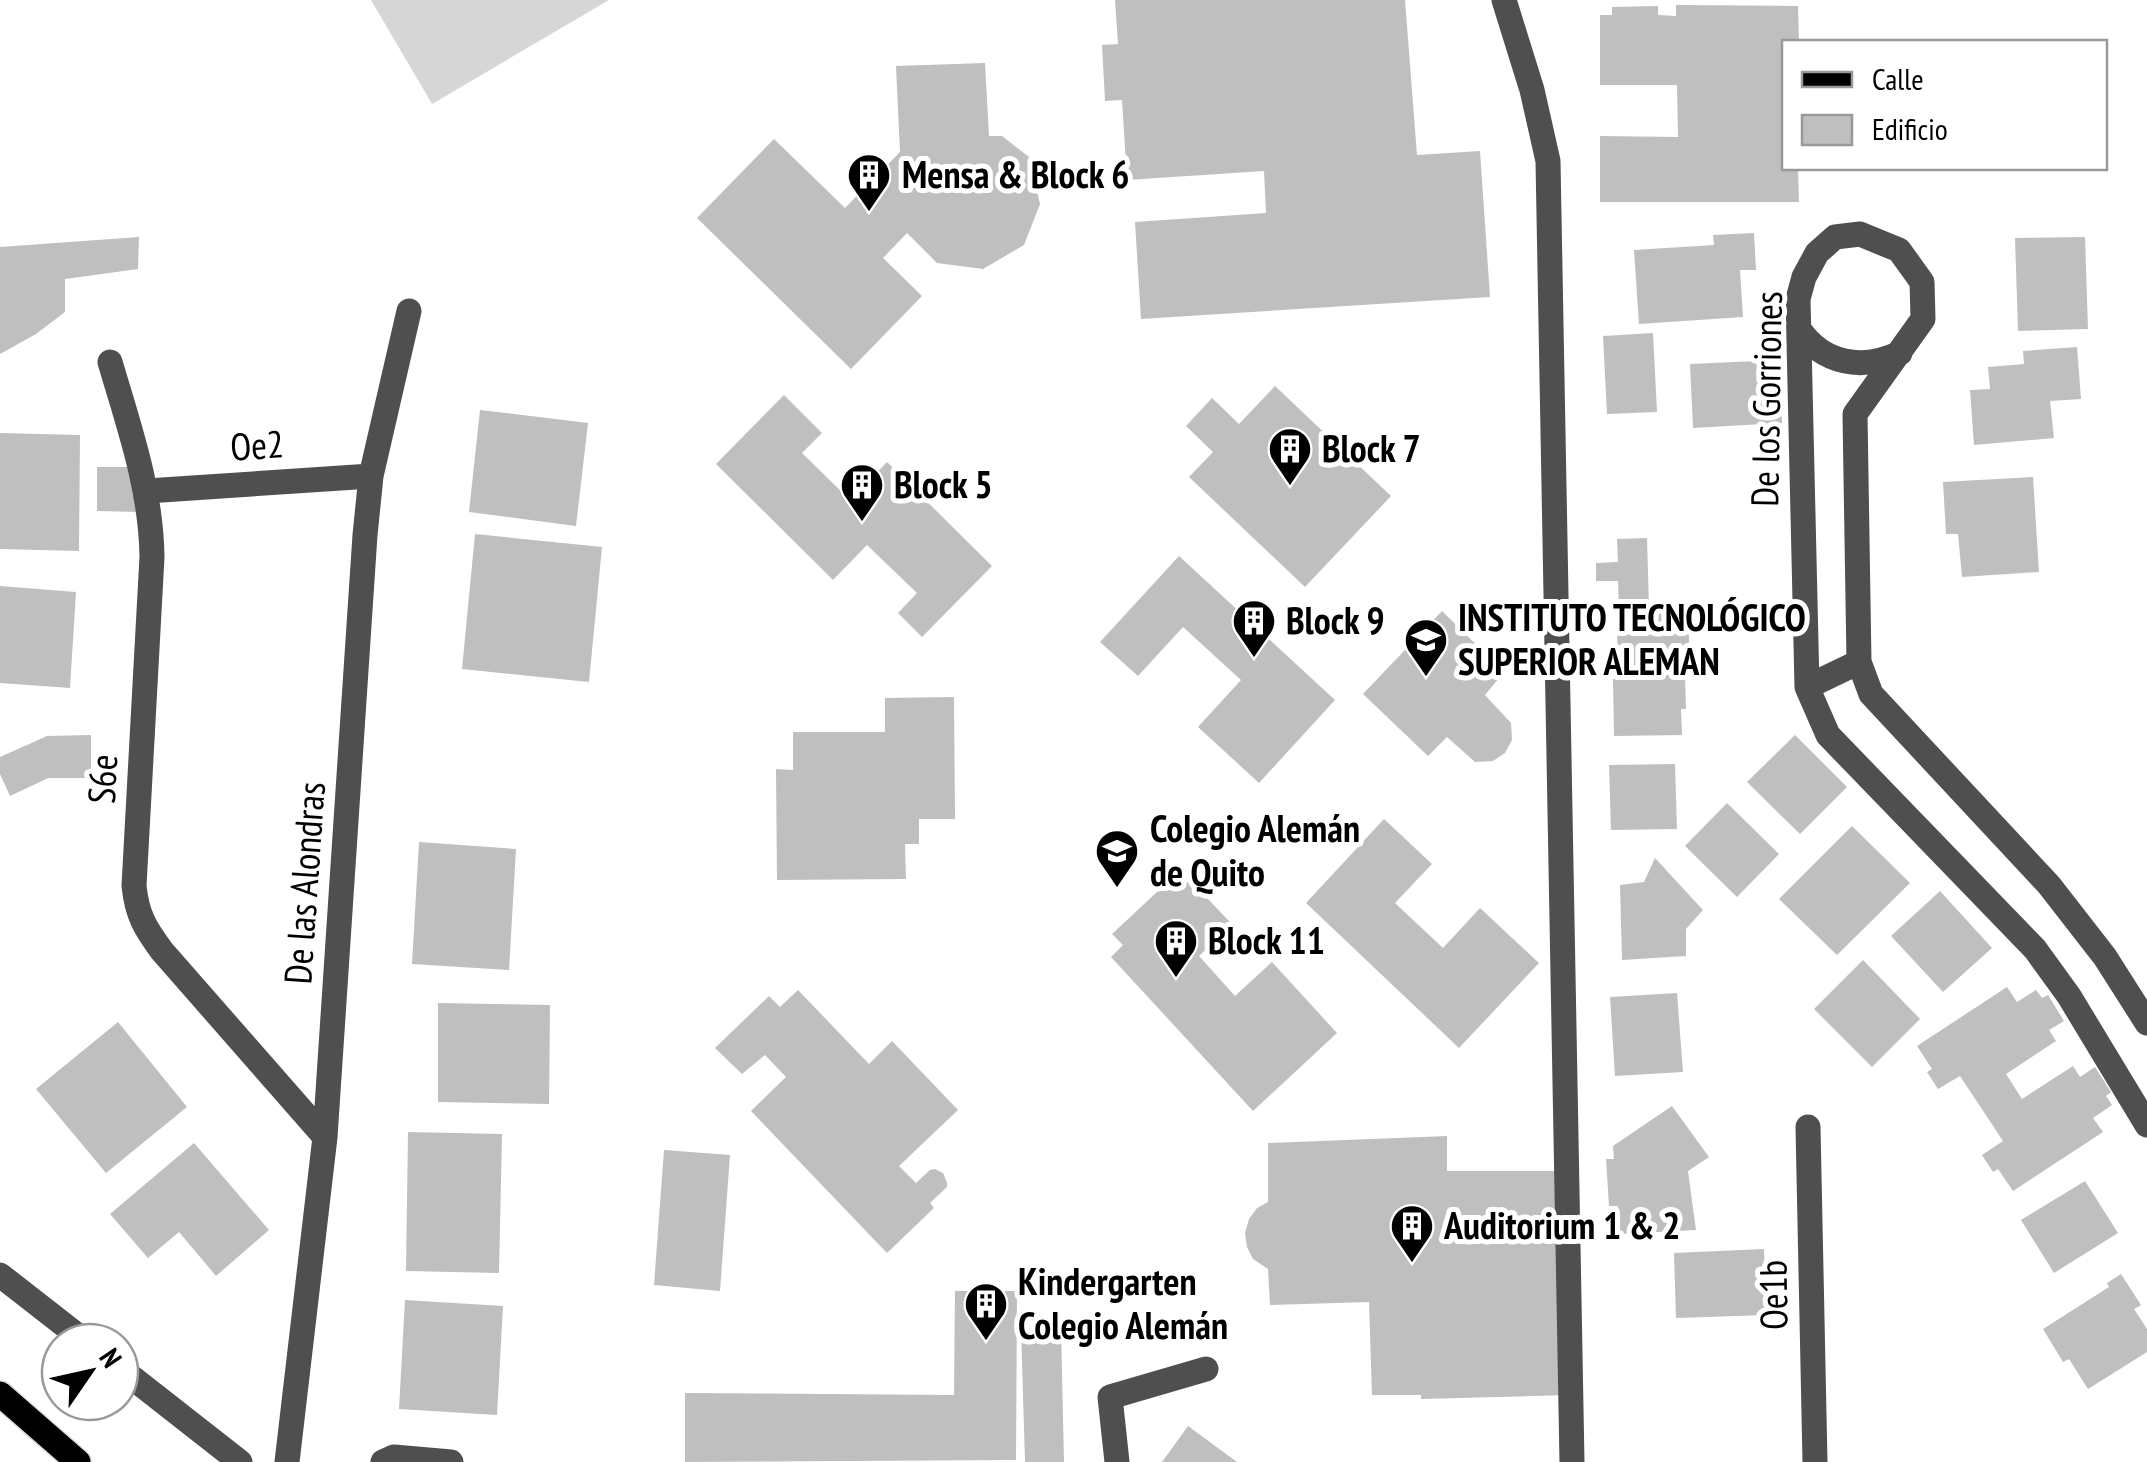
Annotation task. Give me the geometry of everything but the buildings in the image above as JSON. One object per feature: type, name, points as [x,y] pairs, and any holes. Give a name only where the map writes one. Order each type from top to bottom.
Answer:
[{"type":"main road","points":[[0,1394],[78,1462]]},
{"type":"street","points":[[1504,0],[1532,90],[1548,160],[1572,1462]]},
{"type":"street","name":"De los Gorriones","points":[[2147,1023],[2105,957],[2050,885],[1871,694],[1860,662],[1855,414],[1924,319],[1922,282],[1899,250],[1860,234],[1835,237],[1817,253],[1798,299],[1806,687],[1828,735],[2035,949],[2069,996],[2147,1126]]},
{"type":"street","name":"De las Alondras","points":[[287,1462],[325,1137],[371,476],[409,312]]},
{"type":"street","points":[[1799,329],[1810,345],[1851,362],[1880,362],[1900,354]]},
{"type":"street","name":"S6e","points":[[110,362],[147,490],[152,524],[134,886],[137,910],[162,951],[325,1137]]},
{"type":"street","name":"Oe2","points":[[147,490],[371,476]]},
{"type":"street","points":[[1806,687],[1860,662]]},
{"type":"street","name":"Oe1b","points":[[1808,1127],[1815,1462]]},
{"type":"street","points":[[0,1274],[61,1322]]},
{"type":"street","points":[[1117,1462],[1110,1397],[1206,1370]]},
{"type":"street","points":[[140,1384],[240,1462]]},
{"type":"street","points":[[383,1462],[394,1456],[447,1462]]},
{"type":"shaded area","points":[[371,0],[609,0],[432,104]]},
{"type":"place","name":"Mensa & Block 6","points":[[869,213]]},
{"type":"place","name":"Block 7","points":[[1290,487]]},
{"type":"place","name":"Block 5","points":[[862,523]]},
{"type":"place","name":"Block 9","points":[[1254,659]]},
{"type":"place","name":"INSTITUTO TECNOLÓGICO SUPERIOR ALEMAN","points":[[1426,678]]},
{"type":"place","name":"Colegio Alemán de Quito","points":[[1117,889]]},
{"type":"place","name":"Block 11","points":[[1176,979]]},
{"type":"place","name":"Auditorium 1 & 2","points":[[1412,1264]]},
{"type":"place","name":"Kindergarten Colegio Alemán","points":[[986,1342]]}]
